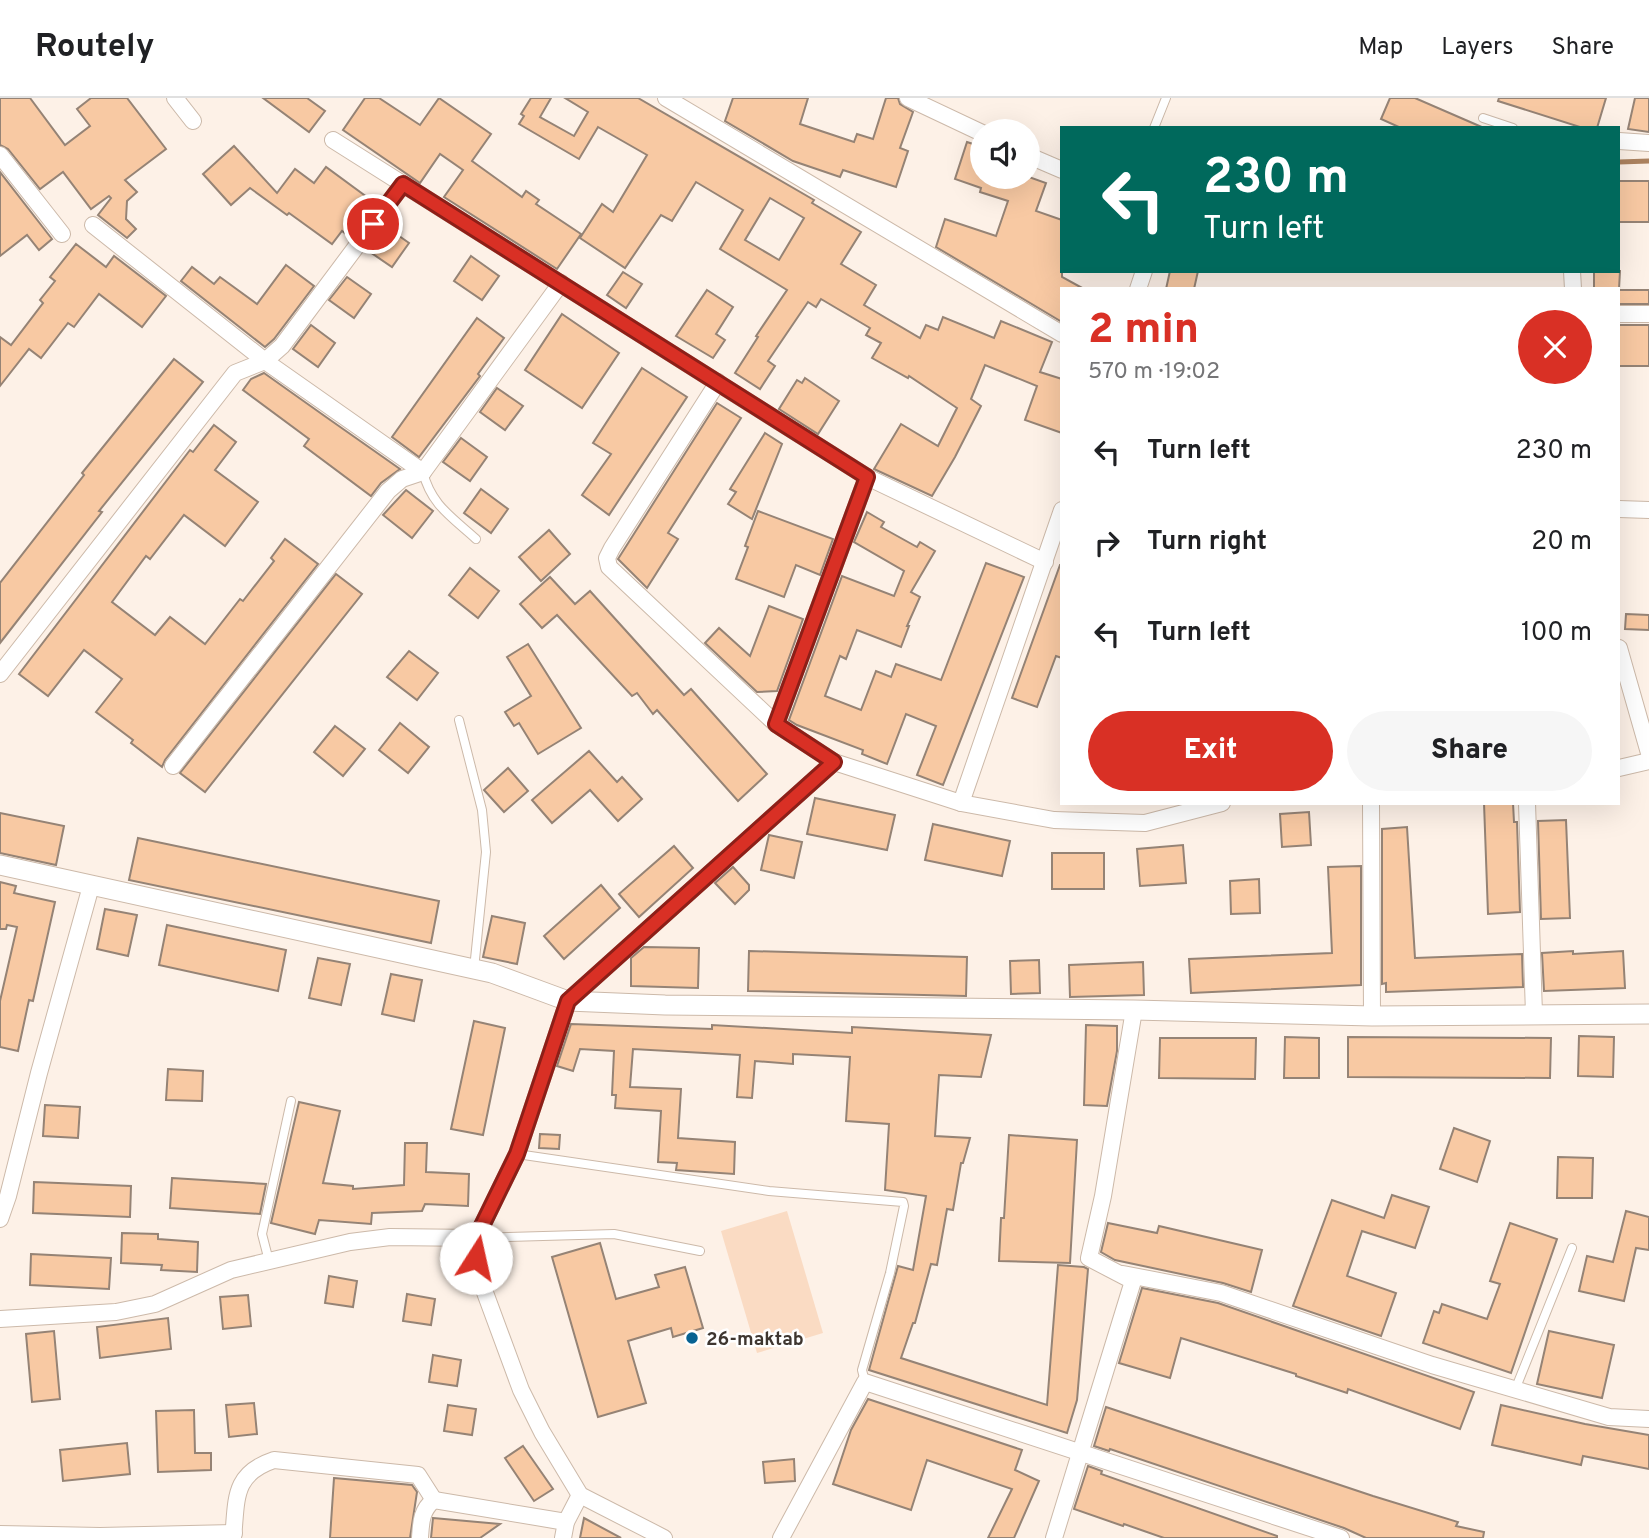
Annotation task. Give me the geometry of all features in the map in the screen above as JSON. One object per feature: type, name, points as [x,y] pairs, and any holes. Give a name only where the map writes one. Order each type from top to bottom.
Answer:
[{"type":"street","points":[[175,98],[193,121]]},
{"type":"street","points":[[666,98],[1060,333]]},
{"type":"street","points":[[908,98],[970,127]]},
{"type":"street","points":[[333,140],[867,477],[1045,562]]},
{"type":"street","points":[[1620,141],[1649,143]]},
{"type":"street","points":[[0,155],[62,234]]},
{"type":"street","points":[[1040,161],[1060,169]]},
{"type":"street","points":[[0,674],[235,373],[265,361],[282,346],[403,184]]},
{"type":"street","points":[[93,225],[265,361],[423,472]]},
{"type":"street","points":[[173,766],[388,491],[402,479],[423,472],[561,283]]},
{"type":"street","points":[[1620,314],[1649,314]]},
{"type":"street","points":[[718,382],[612,548],[607,558],[608,567],[776,724],[834,762],[961,803],[1055,820],[1144,823],[1214,805]]},
{"type":"street","points":[[776,724],[867,477]]},
{"type":"street","points":[[1620,509],[1649,510]]},
{"type":"street","points":[[961,803],[1060,516]]},
{"type":"street","points":[[1620,652],[1649,753]]},
{"type":"street","points":[[1620,768],[1649,761]]},
{"type":"street","points":[[664,1538],[580,1495],[542,1432],[521,1390],[480,1279],[476,1238],[517,1154],[568,1001],[834,762]]},
{"type":"street","points":[[1371,805],[1372,1016]]},
{"type":"street","points":[[1527,805],[1534,1014]]},
{"type":"street","points":[[0,865],[492,973],[568,1001],[1372,1016],[1649,1014]]},
{"type":"street","points":[[0,1219],[91,886]]},
{"type":"street","points":[[1054,1538],[1133,1281],[1089,1258],[1103,1196],[1134,1010]]},
{"type":"street","points":[[0,1319],[116,1312],[142,1307],[190,1291],[231,1270],[350,1242],[390,1237],[476,1238]]},
{"type":"street","points":[[1115,1273],[1221,1293],[1432,1365],[1516,1390],[1609,1417],[1649,1419]]},
{"type":"street","points":[[781,1538],[864,1382],[1342,1538]]},
{"type":"street","points":[[2,1535],[234,1535],[239,1485],[254,1469],[274,1460],[418,1475],[434,1500],[565,1530],[580,1495]]},
{"type":"street","points":[[420,1538],[426,1506],[434,1500]]},
{"type":"lane","points":[[1155,126],[1166,98]]},
{"type":"lane","points":[[1483,118],[1507,126]]},
{"type":"lane","points":[[423,472],[428,491],[441,508],[476,539]]},
{"type":"lane","points":[[459,720],[482,810],[486,852],[474,969]]},
{"type":"lane","points":[[269,1261],[262,1234],[291,1101]]},
{"type":"lane","points":[[517,1154],[769,1191],[903,1202],[890,1273],[862,1370],[864,1382]]},
{"type":"lane","points":[[476,1238],[614,1234],[700,1251]]},
{"type":"lane","points":[[1516,1390],[1572,1248]]},
{"type":"shaded area","points":[[787,1211],[823,1333],[757,1353],[721,1231]]},
{"type":"building","points":[[0,98],[30,98],[65,145],[90,126],[77,109],[91,98],[127,98],[166,149],[125,180],[137,192],[127,201],[126,219],[136,229],[127,238],[98,215],[111,198],[109,196],[91,209],[63,172],[40,189],[8,149],[0,145]]},
{"type":"building","points":[[263,98],[307,98],[325,111],[309,132]]},
{"type":"building","points":[[365,98],[379,98],[420,125],[439,98],[491,134],[472,161],[522,197],[526,191],[539,200],[536,204],[581,234],[557,269],[444,197],[463,170],[440,154],[420,183],[343,130]]},
{"type":"building","points":[[531,98],[551,98],[540,117],[574,136],[588,112],[565,98],[638,98],[814,200],[812,203],[861,232],[841,264],[876,285],[864,305],[920,338],[926,325],[938,330],[943,317],[994,338],[1001,321],[1052,342],[1040,372],[1060,378],[1060,432],[1025,420],[1037,386],[985,365],[971,399],[981,406],[932,496],[874,469],[901,424],[938,446],[957,408],[909,376],[908,378],[872,358],[881,343],[866,335],[870,328],[821,299],[816,307],[808,302],[768,361],[775,366],[760,389],[735,373],[787,290],[720,249],[743,210],[696,182],[672,221],[661,215],[625,268],[580,238],[602,204],[613,212],[647,155],[598,127],[579,159],[519,124],[524,116],[521,114]],"holes":[[[770,198],[804,218],[779,260],[745,240]]]},
{"type":"building","points":[[733,98],[808,98],[800,124],[854,142],[857,134],[873,139],[886,98],[898,98],[900,104],[913,112],[900,148],[908,151],[896,187],[843,170],[840,177],[793,161],[725,121]]},
{"type":"building","points":[[1390,98],[1415,98],[1479,126],[1397,126],[1381,119]]},
{"type":"building","points":[[1499,98],[1606,98],[1598,126],[1577,126],[1498,101]]},
{"type":"building","points":[[1635,98],[1649,98],[1649,132],[1628,129]]},
{"type":"building","points":[[967,142],[970,143],[970,184],[955,179]]},
{"type":"building","points":[[234,146],[277,193],[295,169],[314,183],[326,167],[375,203],[350,237],[342,231],[332,244],[250,188],[231,205],[203,174]]},
{"type":"building","points":[[0,172],[52,239],[39,250],[27,235],[0,256]]},
{"type":"building","points":[[1040,181],[1046,183],[1036,211],[1060,219],[1060,273],[1062,277],[1080,287],[1060,287],[1060,321],[936,247],[945,219],[996,236],[1008,201],[980,192],[981,189],[1040,189]]},
{"type":"building","points":[[1620,181],[1649,181],[1649,222],[1620,222]]},
{"type":"building","points":[[385,226],[409,243],[392,267],[367,250]]},
{"type":"building","points":[[76,244],[106,267],[114,256],[166,296],[142,327],[99,294],[74,327],[68,323],[41,358],[29,349],[0,386],[0,337],[11,345],[43,303],[40,300],[55,281],[50,277]]},
{"type":"building","points":[[471,256],[499,276],[482,300],[454,281]]},
{"type":"building","points":[[286,265],[314,286],[265,347],[181,281],[192,267],[214,284],[220,277],[257,304]]},
{"type":"building","points":[[623,272],[642,284],[626,308],[607,295]]},
{"type":"building","points":[[1170,273],[1198,273],[1194,287],[1166,287]]},
{"type":"building","points":[[1594,273],[1620,273],[1619,287],[1594,287]]},
{"type":"building","points":[[347,277],[371,294],[354,318],[329,300]]},
{"type":"building","points":[[707,290],[733,307],[716,334],[725,340],[713,358],[676,336]]},
{"type":"building","points":[[1620,290],[1649,290],[1649,304],[1620,304]]},
{"type":"building","points":[[562,314],[619,353],[582,408],[525,370]]},
{"type":"building","points":[[477,318],[504,338],[478,374],[480,376],[419,457],[392,437]]},
{"type":"building","points":[[311,325],[335,343],[318,367],[293,349]]},
{"type":"building","points":[[1620,325],[1649,325],[1649,366],[1620,366]]},
{"type":"building","points":[[174,359],[203,382],[99,511],[102,512],[0,643],[0,583],[84,475],[82,473]]},
{"type":"building","points":[[642,368],[687,397],[609,515],[582,495],[611,454],[593,443]]},
{"type":"building","points":[[264,373],[400,469],[381,483],[371,496],[304,446],[309,439],[243,390],[251,379]]},
{"type":"building","points":[[805,378],[839,401],[818,434],[779,409],[797,380],[802,383]]},
{"type":"building","points":[[497,388],[523,406],[505,430],[480,412]]},
{"type":"building","points":[[717,403],[741,418],[668,533],[678,539],[647,588],[618,559]]},
{"type":"building","points":[[214,425],[236,442],[215,470],[258,502],[225,546],[184,515],[150,559],[146,556],[112,602],[155,635],[170,617],[205,644],[274,561],[271,558],[285,539],[318,564],[162,767],[131,743],[133,740],[96,712],[122,679],[84,650],[48,696],[19,674],[190,450],[193,452]]},
{"type":"building","points":[[765,433],[782,444],[752,519],[728,504],[736,492],[730,489]]},
{"type":"building","points":[[461,438],[487,457],[470,481],[443,462]]},
{"type":"building","points":[[481,489],[508,509],[491,533],[464,513]]},
{"type":"building","points":[[406,490],[433,511],[412,538],[383,515]]},
{"type":"building","points":[[758,511],[833,539],[820,575],[796,565],[784,597],[736,579]]},
{"type":"building","points":[[867,512],[884,522],[881,527],[917,547],[920,542],[935,551],[911,592],[920,597],[901,647],[857,630],[846,659],[840,656],[825,696],[861,710],[876,671],[891,677],[896,664],[941,680],[986,563],[1024,577],[943,785],[917,775],[936,726],[906,714],[887,764],[862,754],[863,750],[789,720],[842,576],[894,596],[904,571],[854,542]]},
{"type":"building","points":[[549,530],[570,554],[541,581],[519,557]]},
{"type":"building","points":[[1060,565],[1060,657],[1056,656],[1037,707],[1012,698]]},
{"type":"building","points":[[470,568],[499,591],[478,618],[449,595]]},
{"type":"building","points":[[336,574],[362,594],[205,792],[180,773]]},
{"type":"building","points":[[550,577],[575,604],[590,591],[684,695],[691,689],[767,774],[738,801],[657,710],[653,714],[637,693],[632,696],[557,615],[542,628],[520,604]]},
{"type":"building","points":[[769,606],[803,619],[777,691],[757,692],[705,643],[719,628],[750,656]]},
{"type":"building","points":[[1626,614],[1649,615],[1649,630],[1625,629]]},
{"type":"building","points":[[528,644],[581,728],[538,754],[519,723],[514,726],[505,712],[531,696],[507,657]]},
{"type":"building","points":[[409,651],[438,673],[417,700],[387,677]]},
{"type":"building","points":[[400,723],[429,747],[408,773],[379,750]]},
{"type":"building","points":[[335,726],[365,749],[343,776],[314,752]]},
{"type":"building","points":[[589,751],[617,782],[622,777],[642,799],[618,821],[590,790],[552,823],[532,800]]},
{"type":"building","points":[[508,768],[528,791],[504,812],[484,790]]},
{"type":"building","points":[[815,798],[895,815],[887,850],[807,834]]},
{"type":"building","points":[[1484,805],[1513,805],[1514,822],[1517,822],[1520,912],[1488,914]]},
{"type":"building","points":[[1309,812],[1311,845],[1282,847],[1280,814]]},
{"type":"building","points":[[0,813],[64,826],[56,865],[0,853]]},
{"type":"building","points":[[1566,820],[1570,918],[1541,919],[1538,821]]},
{"type":"building","points":[[933,824],[1010,841],[1002,876],[925,860]]},
{"type":"building","points":[[1407,827],[1415,958],[1522,954],[1523,987],[1386,992],[1386,983],[1382,984],[1382,829]]},
{"type":"building","points":[[769,835],[802,842],[794,878],[761,870]]},
{"type":"building","points":[[138,838],[439,901],[431,943],[129,880]]},
{"type":"building","points":[[1183,845],[1186,883],[1140,886],[1137,849]]},
{"type":"building","points":[[674,846],[693,868],[639,917],[619,894]]},
{"type":"building","points":[[1052,853],[1104,853],[1104,889],[1052,889]]},
{"type":"building","points":[[1361,866],[1361,985],[1191,993],[1189,959],[1332,953],[1328,867]]},
{"type":"building","points":[[733,867],[749,885],[749,890],[735,904],[715,883]]},
{"type":"building","points":[[1259,879],[1260,913],[1231,914],[1230,881]]},
{"type":"building","points":[[0,882],[16,886],[14,893],[55,902],[33,1001],[29,1000],[18,1051],[0,1047],[0,1001],[17,927],[7,925],[6,929],[0,929]]},
{"type":"building","points":[[601,885],[620,908],[564,959],[544,936]]},
{"type":"building","points":[[105,909],[137,915],[128,956],[97,949]]},
{"type":"building","points":[[492,916],[525,923],[517,964],[483,957]]},
{"type":"building","points":[[167,925],[286,950],[278,991],[159,965]]},
{"type":"building","points":[[644,947],[699,948],[698,988],[631,986],[631,958]]},
{"type":"building","points":[[749,951],[967,957],[966,996],[748,991]]},
{"type":"building","points":[[1573,951],[1573,954],[1623,951],[1625,988],[1544,991],[1542,953]]},
{"type":"building","points":[[318,958],[350,964],[341,1005],[309,998]]},
{"type":"building","points":[[1039,960],[1040,993],[1011,994],[1010,961]]},
{"type":"building","points":[[1143,962],[1144,995],[1070,997],[1069,965]]},
{"type":"building","points":[[391,974],[422,980],[414,1021],[382,1014]]},
{"type":"building","points":[[474,1021],[505,1028],[483,1135],[451,1129]]},
{"type":"building","points":[[571,1024],[712,1029],[712,1025],[852,1033],[852,1027],[991,1035],[981,1077],[939,1075],[935,1136],[970,1138],[961,1163],[953,1210],[947,1209],[937,1265],[931,1264],[915,1323],[901,1358],[1047,1405],[1058,1265],[1084,1267],[1088,1269],[1077,1400],[1067,1433],[869,1370],[898,1266],[913,1270],[926,1196],[885,1190],[889,1124],[846,1121],[850,1057],[793,1054],[793,1064],[755,1061],[752,1098],[737,1097],[740,1055],[633,1049],[630,1087],[681,1089],[678,1138],[735,1142],[734,1174],[676,1170],[677,1163],[658,1162],[661,1111],[615,1108],[616,1095],[612,1095],[614,1051],[580,1049],[573,1071],[557,1066]]},
{"type":"building","points":[[1086,1025],[1117,1026],[1117,1051],[1107,1106],[1084,1105]]},
{"type":"building","points":[[1579,1036],[1614,1037],[1613,1077],[1578,1076]]},
{"type":"building","points":[[1285,1037],[1319,1038],[1319,1078],[1284,1078]]},
{"type":"building","points":[[1348,1037],[1551,1038],[1550,1078],[1348,1077]]},
{"type":"building","points":[[1160,1038],[1256,1038],[1255,1079],[1159,1078]]},
{"type":"building","points":[[168,1069],[203,1071],[202,1101],[166,1100]]},
{"type":"building","points":[[299,1102],[340,1111],[323,1183],[353,1186],[353,1189],[404,1185],[405,1143],[427,1143],[426,1172],[469,1174],[468,1206],[425,1204],[422,1211],[372,1213],[371,1224],[319,1220],[315,1234],[271,1223]]},
{"type":"building","points":[[45,1105],[80,1107],[78,1138],[43,1136]]},
{"type":"building","points":[[1454,1128],[1490,1141],[1477,1182],[1440,1169]]},
{"type":"building","points":[[540,1134],[560,1135],[559,1149],[539,1148]]},
{"type":"building","points":[[1009,1135],[1077,1140],[1070,1263],[999,1261]]},
{"type":"building","points":[[1558,1157],[1593,1158],[1592,1198],[1557,1198]]},
{"type":"building","points":[[172,1178],[266,1184],[260,1214],[170,1208]]},
{"type":"building","points":[[34,1182],[131,1186],[130,1217],[33,1213]]},
{"type":"building","points":[[1392,1195],[1429,1207],[1415,1248],[1362,1231],[1347,1276],[1396,1293],[1381,1336],[1293,1306],[1332,1200],[1384,1218]]},
{"type":"building","points":[[1626,1211],[1649,1217],[1649,1250],[1636,1248],[1624,1301],[1579,1291],[1587,1256],[1613,1262]]},
{"type":"building","points":[[1108,1223],[1157,1233],[1159,1226],[1262,1250],[1251,1292],[1223,1283],[1115,1260],[1101,1252]]},
{"type":"building","points":[[1510,1223],[1557,1239],[1511,1373],[1423,1343],[1434,1311],[1439,1313],[1442,1304],[1487,1319],[1500,1284],[1490,1281]]},
{"type":"building","points":[[122,1233],[158,1234],[158,1239],[198,1242],[197,1272],[161,1270],[162,1265],[121,1263]]},
{"type":"building","points":[[600,1243],[616,1299],[659,1287],[655,1275],[685,1267],[703,1328],[673,1337],[671,1328],[628,1341],[646,1403],[598,1417],[552,1257]]},
{"type":"building","points":[[31,1254],[111,1258],[109,1289],[30,1285]]},
{"type":"building","points":[[329,1276],[357,1281],[353,1307],[325,1303]]},
{"type":"building","points":[[1142,1288],[1218,1303],[1474,1392],[1460,1429],[1348,1389],[1347,1393],[1181,1338],[1170,1378],[1119,1363]]},
{"type":"building","points":[[407,1294],[435,1299],[431,1325],[403,1321]]},
{"type":"building","points":[[248,1295],[251,1326],[223,1329],[220,1297]]},
{"type":"building","points":[[168,1318],[171,1349],[100,1358],[97,1327]]},
{"type":"building","points":[[54,1331],[60,1399],[32,1402],[26,1334]]},
{"type":"building","points":[[1549,1331],[1614,1345],[1602,1398],[1537,1384]]},
{"type":"building","points":[[433,1355],[461,1360],[457,1386],[429,1382]]},
{"type":"building","points":[[868,1399],[1022,1450],[1015,1470],[1039,1481],[1014,1538],[988,1538],[1012,1489],[927,1460],[911,1510],[833,1484],[851,1430]]},
{"type":"building","points":[[254,1403],[257,1434],[229,1437],[226,1405]]},
{"type":"building","points":[[448,1405],[476,1409],[472,1435],[444,1431]]},
{"type":"building","points":[[1501,1405],[1649,1435],[1649,1469],[1583,1456],[1581,1465],[1492,1445]]},
{"type":"building","points":[[1106,1407],[1458,1522],[1456,1526],[1484,1532],[1483,1538],[1366,1538],[1344,1528],[1110,1449],[1109,1451],[1094,1446]]},
{"type":"building","points":[[194,1410],[195,1453],[211,1453],[211,1470],[158,1472],[156,1411]]},
{"type":"building","points":[[127,1443],[130,1474],[63,1481],[60,1450]]},
{"type":"building","points":[[523,1446],[553,1489],[534,1501],[505,1458]]},
{"type":"building","points":[[794,1459],[795,1481],[765,1483],[763,1462]]},
{"type":"building","points":[[1088,1466],[1102,1471],[1101,1474],[1277,1538],[1164,1538],[1074,1509]]},
{"type":"building","points":[[334,1478],[412,1485],[417,1492],[410,1538],[330,1538]]},
{"type":"building","points":[[433,1518],[500,1524],[480,1538],[431,1538]]},
{"type":"building","points":[[584,1518],[621,1538],[580,1538]]},
{"type":"waterway","points":[[1620,162],[1649,161]]},
{"type":"place","name":"26-maktab","points":[[692,1338]]},
{"type":"route","points":[[373,224],[403,184],[867,477],[776,724],[834,762],[568,1001],[517,1154],[476,1238],[476,1258]]}]
